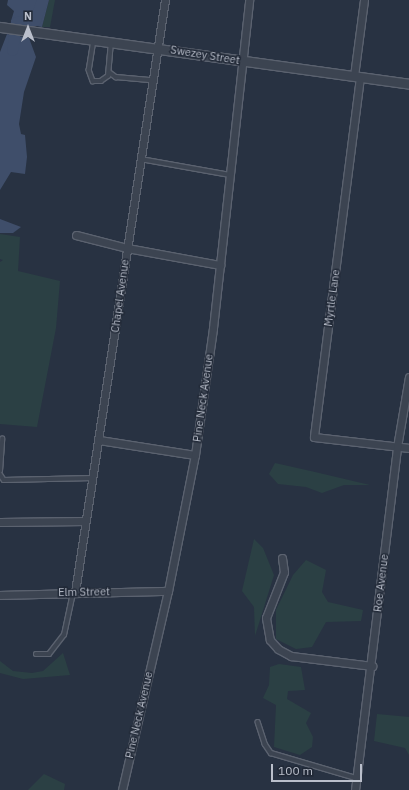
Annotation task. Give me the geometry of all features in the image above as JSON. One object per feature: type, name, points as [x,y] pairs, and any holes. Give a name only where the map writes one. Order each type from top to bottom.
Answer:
[{"type":"street","name":"Chapel Avenue","points":[[74,592],[99,440],[165,0]]},
{"type":"street","name":"Pine Neck Avenue","points":[[122,790],[168,591],[195,455],[220,264],[249,0]]},
{"type":"street","points":[[357,77],[364,0]]},
{"type":"street","name":"Swezey Street","points":[[3,27],[409,84]]},
{"type":"street","name":"Myrtle Lane","points":[[357,77],[314,437],[397,447]]},
{"type":"street","points":[[76,235],[127,248],[220,264]]},
{"type":"street","name":"Roe Avenue","points":[[355,790],[372,666],[397,447],[409,377]]},
{"type":"street","points":[[99,440],[195,455]]},
{"type":"street","points":[[397,447],[409,448]]},
{"type":"street","points":[[0,522],[85,521]]},
{"type":"street","points":[[282,558],[284,572],[266,618],[270,640],[278,649],[291,656],[372,666]]},
{"type":"street","name":"Elm Street","points":[[0,595],[74,592],[168,591]]},
{"type":"lane","points":[[94,39],[90,78],[93,81],[101,81],[106,79],[109,72],[111,41]]},
{"type":"lane","points":[[109,72],[116,77],[152,80]]},
{"type":"lane","points":[[141,159],[230,175]]},
{"type":"lane","points":[[2,439],[0,473],[4,480],[93,478]]},
{"type":"lane","points":[[36,654],[50,654],[64,635],[74,592]]},
{"type":"lane","points":[[258,722],[265,744],[271,753],[357,778]]},
{"type":"green space","points":[[49,0],[55,0],[50,27],[42,27]]},
{"type":"green space","points":[[0,234],[20,237],[18,271],[60,281],[56,328],[37,427],[0,424],[0,262],[3,260],[0,259]]},
{"type":"green space","points":[[275,463],[370,485],[344,485],[322,493],[306,487],[278,484],[269,474]]},
{"type":"green space","points":[[254,539],[263,548],[274,575],[255,636],[254,607],[242,591]]},
{"type":"green space","points":[[306,560],[326,570],[322,592],[328,602],[363,610],[361,621],[326,622],[312,647],[296,649],[276,639],[276,610],[293,575]]},
{"type":"green space","points":[[63,653],[70,675],[23,679],[0,673],[0,661],[13,671],[32,673],[43,671]]},
{"type":"green space","points":[[279,664],[301,667],[305,690],[288,691],[287,699],[311,713],[306,723],[313,737],[312,747],[300,755],[274,747],[276,705],[263,698],[269,685],[270,667]]},
{"type":"green space","points":[[377,714],[409,717],[409,755],[405,748],[374,741]]},
{"type":"green space","points":[[44,774],[65,784],[64,790],[28,790]]},
{"type":"water","points":[[8,0],[49,0],[42,27],[11,21],[14,11],[7,5]]},
{"type":"water","points":[[7,34],[29,38],[36,57],[24,92],[19,124],[21,134],[25,135],[27,157],[25,174],[11,172],[0,190],[0,52]]},
{"type":"water","points":[[0,219],[21,227],[13,233],[0,233]]},
{"type":"waterway","points":[[12,50],[16,22],[35,20],[42,0]]}]
